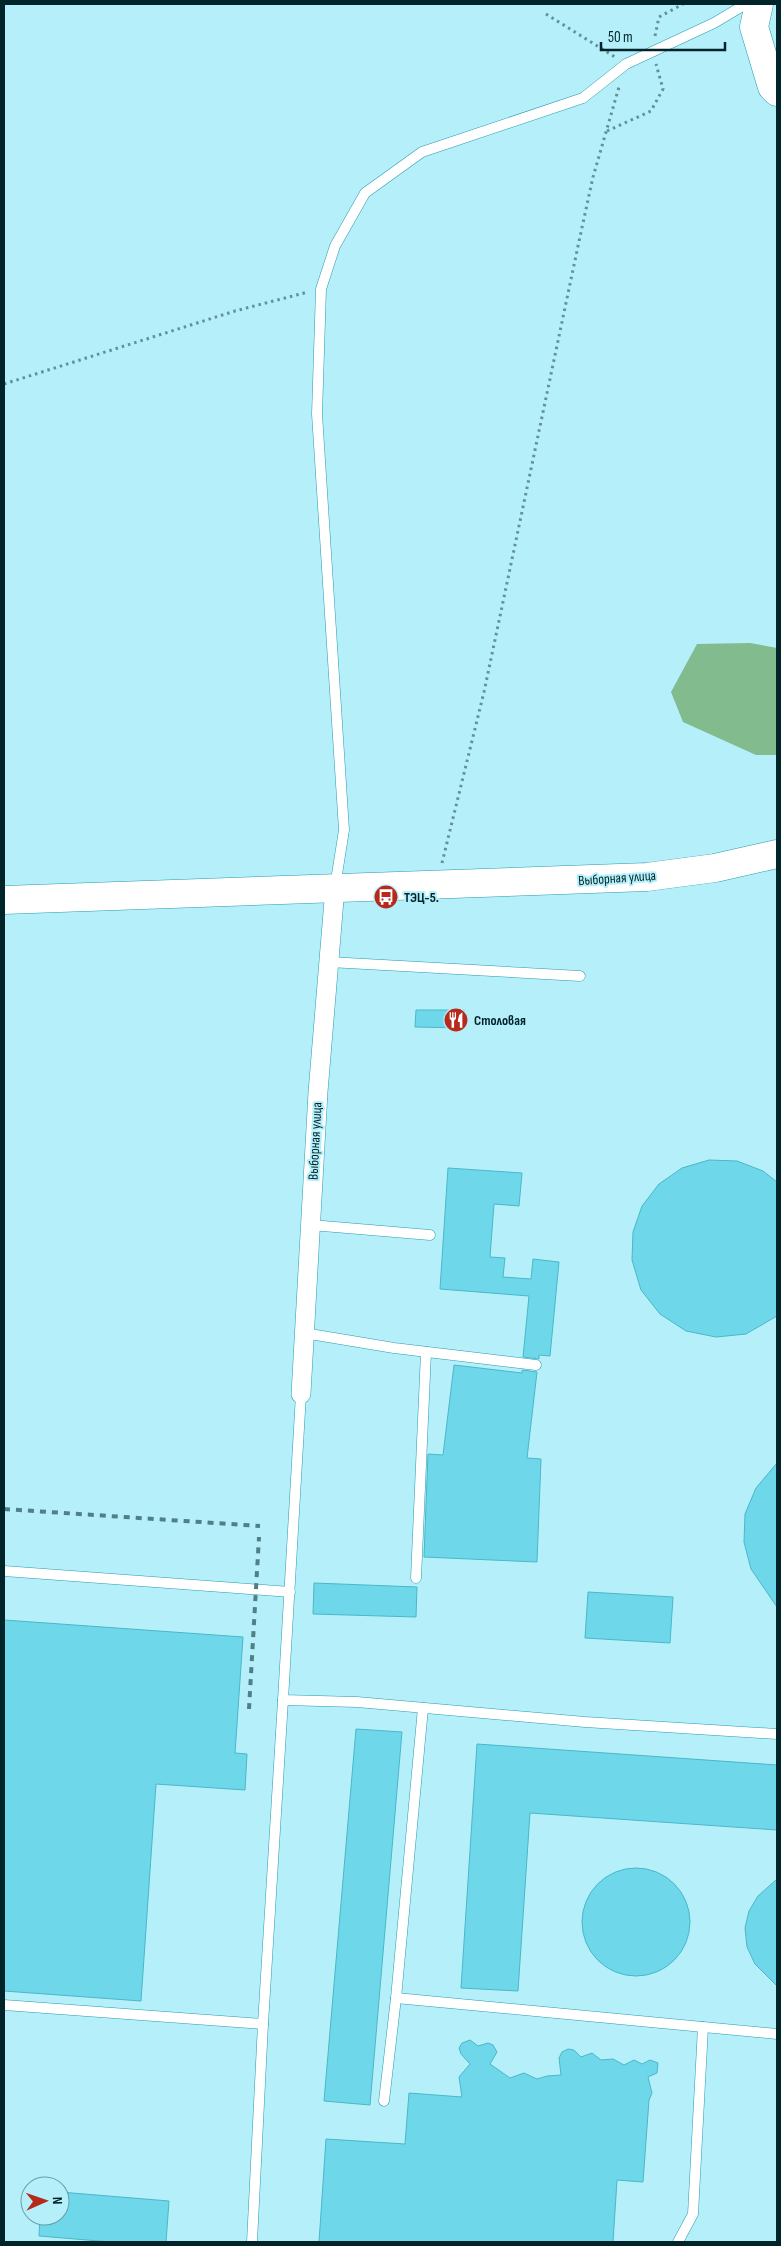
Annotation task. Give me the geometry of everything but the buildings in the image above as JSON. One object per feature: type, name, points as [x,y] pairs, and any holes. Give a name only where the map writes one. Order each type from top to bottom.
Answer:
[{"type":"main road","points":[[758,4],[754,27],[772,87],[777,92]]},
{"type":"main road","name":"Выборная улица","points":[[4,900],[647,877],[715,868],[777,854]]},
{"type":"street","name":"Выборная улица","points":[[301,1394],[318,1092],[335,888]]},
{"type":"lane","points":[[335,888],[344,830],[317,414],[321,289],[334,246],[365,193],[422,152],[583,98],[626,64],[652,50],[714,23],[746,4]]},
{"type":"lane","points":[[329,962],[580,976]]},
{"type":"lane","points":[[310,1225],[430,1235]]},
{"type":"lane","points":[[304,1333],[426,1352],[536,1365]]},
{"type":"lane","points":[[416,1578],[426,1352]]},
{"type":"lane","points":[[252,2242],[263,2024],[301,1394]]},
{"type":"lane","points":[[4,1571],[290,1592]]},
{"type":"lane","points":[[284,1700],[357,1702],[585,1722],[777,1734]]},
{"type":"lane","points":[[384,2101],[396,1998],[423,1708]]},
{"type":"lane","points":[[396,1998],[777,2034]]},
{"type":"lane","points":[[4,2004],[263,2024]]},
{"type":"lane","points":[[678,2242],[693,2214],[703,2027]]},
{"type":"path","points":[[606,131],[650,111],[663,89],[652,50],[659,18],[683,4]]},
{"type":"path","points":[[436,885],[484,692],[578,246],[606,131],[626,64],[546,14]]},
{"type":"path","points":[[4,384],[235,311],[321,289]]},
{"type":"green space","points":[[750,643],[777,648],[777,755],[756,755],[683,722],[671,692],[697,644]]},
{"type":"railway","points":[[4,1509],[260,1526]]},
{"type":"railway","points":[[249,1709],[259,1537]]},
{"type":"place","name":"ТЭЦ-5.","points":[[386,897]]},
{"type":"place","name":"Столовая","points":[[456,1020]]}]
